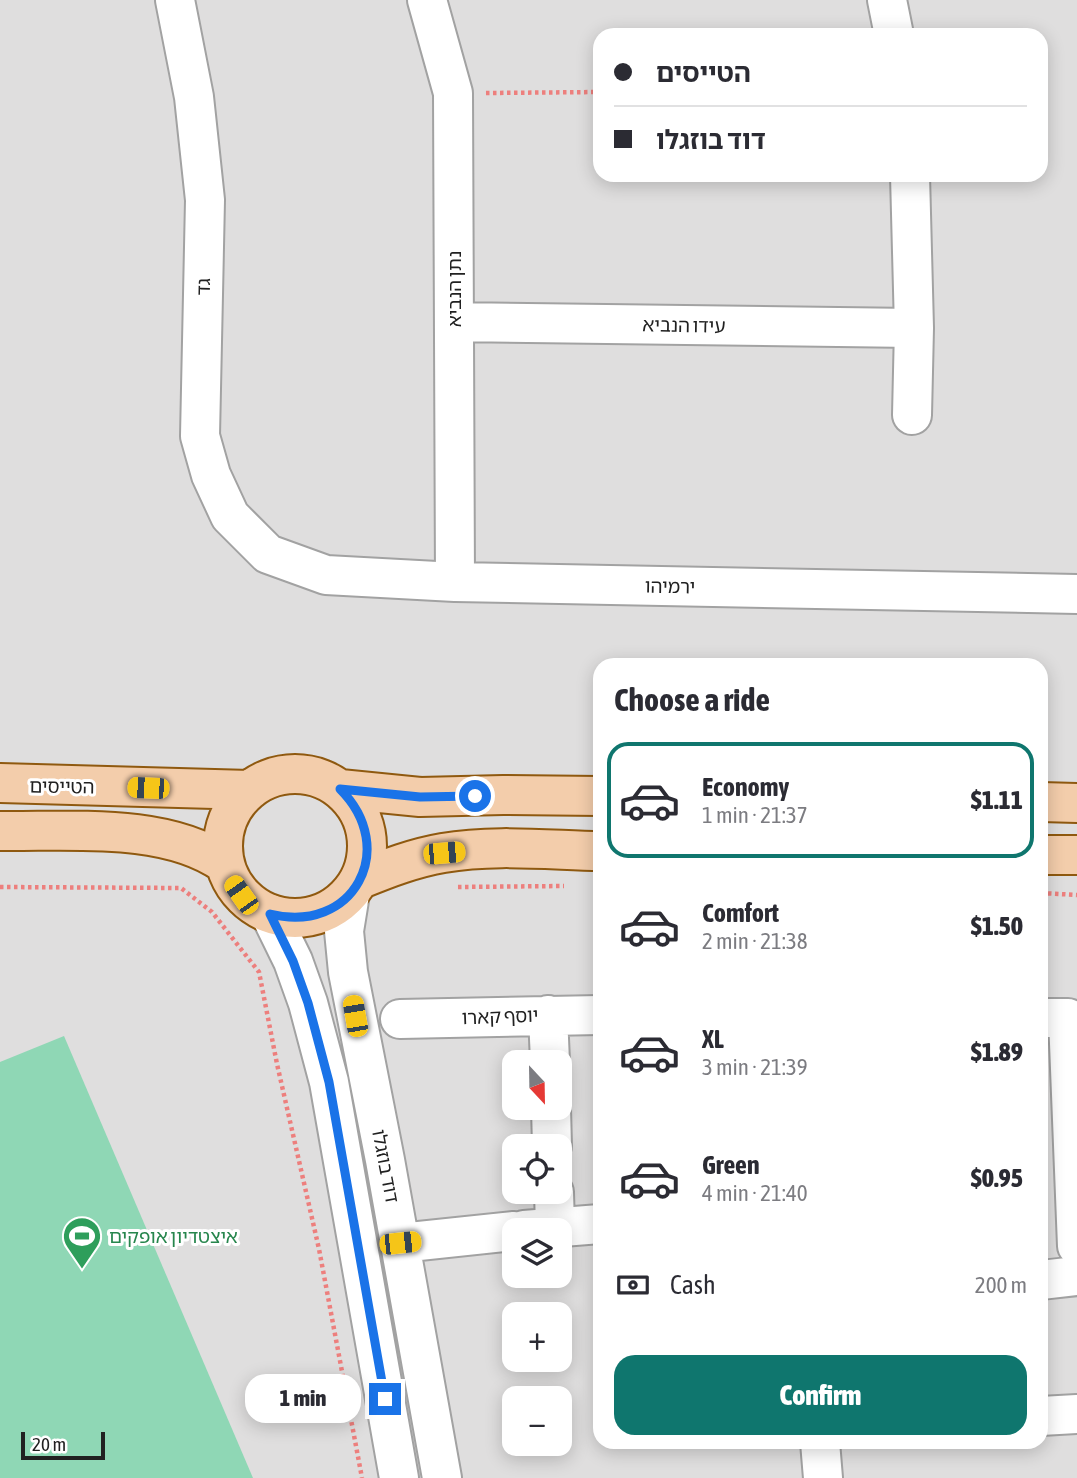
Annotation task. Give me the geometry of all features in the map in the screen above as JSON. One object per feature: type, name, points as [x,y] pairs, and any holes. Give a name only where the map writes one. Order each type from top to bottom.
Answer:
[{"type":"main road","points":[[295,774],[319,777],[340,789],[354,803],[368,840],[367,860],[355,886],[337,906],[304,918],[270,914],[254,906],[241,895],[231,881],[225,864],[224,831],[238,802],[250,790],[271,778],[295,774]]},
{"type":"main road","name":"הטייסים","points":[[0,783],[250,790]]},
{"type":"main road","points":[[340,789],[420,797],[593,796]]},
{"type":"main road","points":[[1048,802],[1077,803]]},
{"type":"main road","points":[[0,831],[111,833],[164,838],[208,852],[225,864]]},
{"type":"main road","points":[[355,886],[405,861],[444,853],[482,849],[593,851]]},
{"type":"main road","points":[[1048,855],[1077,855]]},
{"type":"street","name":"גד","points":[[175,0],[194,97],[205,200],[201,436],[211,475],[230,516],[268,554]]},
{"type":"street","name":"נתן הנביא","points":[[427,0],[453,93],[455,582]]},
{"type":"street","points":[[887,0],[893,28]]},
{"type":"street","points":[[910,182],[914,328],[912,415]]},
{"type":"street","name":"עידו הנביא","points":[[454,322],[914,328]]},
{"type":"street","name":"ירמיהו","points":[[268,554],[327,575],[455,582],[1077,594]]},
{"type":"street","name":"דוד בוזגלו","points":[[355,886],[344,931],[348,972],[442,1478]]},
{"type":"street","points":[[270,914],[293,961],[308,1003],[329,1082],[399,1478]]},
{"type":"street","points":[[548,1015],[549,1050]]},
{"type":"street","name":"יוסף קארו","points":[[400,1019],[593,1015]]},
{"type":"street","points":[[1048,1018],[1068,1018],[1057,1121],[1077,1246]]},
{"type":"street","points":[[544,1216],[593,1223]]},
{"type":"street","points":[[400,1243],[502,1232]]},
{"type":"street","points":[[1048,1279],[1077,1276]]},
{"type":"street","points":[[1048,1416],[1077,1414]]},
{"type":"street","points":[[821,1449],[823,1478]]},
{"type":"path","points":[[453,93],[593,92]]},
{"type":"path","points":[[0,887],[181,888],[212,912],[259,972],[319,1250],[362,1478]]},
{"type":"path","points":[[1048,893],[1077,895]]},
{"type":"shaded area","points":[[0,0],[1077,0],[1077,1478],[0,1478]]},
{"type":"green space","name":"איצטדיון אופקים","points":[[64,1036],[253,1478],[0,1478],[0,1062]]},
{"type":"place","name":"איצטדיון אופקים","points":[[82,1270]]},
{"type":"route","points":[[385,1399],[329,1082],[308,1003],[293,961],[270,914],[304,918],[321,914],[337,906],[350,894],[360,878],[367,860],[368,840],[354,803],[340,789],[420,797],[475,796]]}]
